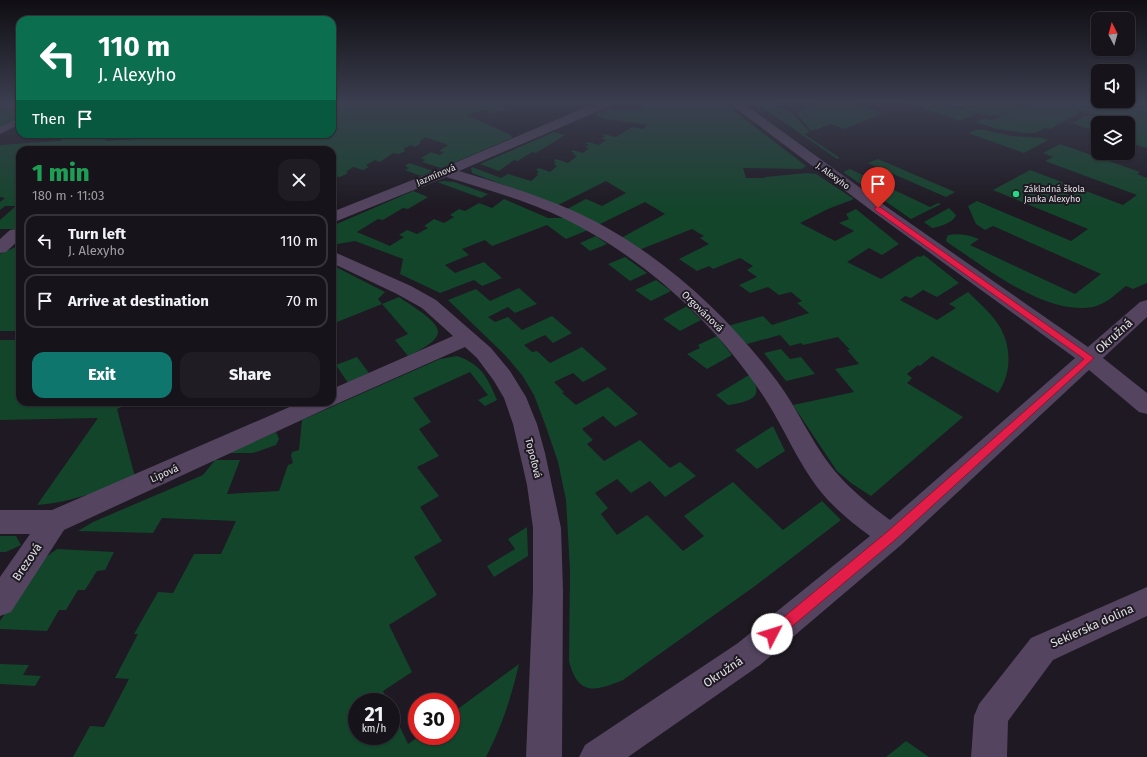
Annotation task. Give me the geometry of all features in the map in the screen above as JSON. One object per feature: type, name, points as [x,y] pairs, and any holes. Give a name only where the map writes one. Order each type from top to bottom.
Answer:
[{"type":"street","name":"Jazmínová","points":[[336,216],[524,138]]},
{"type":"street","name":"J. Alexyho","points":[[783,138],[873,205],[1089,358]]},
{"type":"street","name":"Orgovánová","points":[[445,172],[518,196],[570,216],[619,244],[654,268],[686,294],[714,321],[746,356],[770,388],[829,484],[854,507],[891,536]]},
{"type":"street","points":[[0,248],[12,234]]},
{"type":"street","name":"Topoľová","points":[[336,258],[398,287],[429,304],[484,353],[515,397],[525,424],[540,485],[547,528],[548,590],[544,757]]},
{"type":"street","name":"Okružná","points":[[597,757],[749,654],[891,536],[1147,306]]},
{"type":"street","points":[[336,396],[467,338]]},
{"type":"street","points":[[1089,358],[1147,406]]},
{"type":"street","name":"Lipová","points":[[0,522],[54,522],[314,406]]},
{"type":"street","name":"Brezová","points":[[0,602],[54,522]]},
{"type":"street","name":"Sekierska dolina","points":[[989,757],[990,716],[1042,649],[1147,601]]},
{"type":"green space","points":[[63,138],[107,138],[105,141],[145,138],[423,138],[419,142],[421,143],[415,147],[411,145],[403,149],[406,151],[398,154],[393,153],[380,162],[375,160],[366,165],[369,167],[363,170],[353,167],[346,172],[348,173],[340,177],[336,176],[336,146],[16,146],[16,206],[5,206],[0,210],[0,202],[5,198],[0,197],[0,145],[60,141]]},
{"type":"green space","points":[[429,138],[511,138],[441,168],[422,162],[425,160],[421,158],[431,152],[440,155],[444,152],[439,151],[448,145]]},
{"type":"green space","points":[[539,138],[560,138],[536,153],[532,152],[518,161],[514,160],[499,171],[480,164]]},
{"type":"green space","points":[[603,138],[770,138],[806,166],[802,169],[743,168],[746,178],[765,178],[807,173],[816,174],[854,199],[828,209],[800,223],[835,241],[854,231],[839,223],[849,219],[846,214],[856,209],[899,244],[882,255],[869,248],[847,262],[881,279],[918,256],[920,257],[924,255],[959,283],[937,297],[923,290],[911,298],[905,296],[900,300],[937,320],[956,308],[949,304],[968,292],[988,311],[1003,332],[1008,350],[1008,368],[1006,377],[998,393],[932,356],[920,366],[918,365],[907,374],[912,378],[907,383],[963,417],[871,496],[851,483],[837,471],[793,405],[854,392],[835,369],[859,364],[847,350],[850,350],[838,337],[803,345],[801,343],[790,346],[780,335],[747,344],[728,326],[763,316],[772,325],[809,313],[797,303],[802,301],[791,292],[779,295],[768,287],[750,293],[739,285],[757,277],[747,270],[753,266],[740,258],[713,269],[709,266],[697,271],[679,259],[709,244],[700,238],[704,236],[692,229],[639,250],[621,238],[665,214],[645,202],[598,225],[567,209],[586,199],[602,206],[626,193],[606,181],[558,205],[472,173],[471,169],[472,167],[501,178],[508,174],[531,181],[538,175],[536,174],[539,172],[536,170],[539,168],[550,172],[557,166],[554,164],[556,162],[553,161],[556,159],[568,163],[577,156],[573,154],[575,153],[571,152],[573,150],[583,153],[589,148],[585,147],[589,145],[585,143],[588,142],[599,145],[606,140]]},
{"type":"green space","points":[[807,138],[810,138],[840,158],[837,159]]},
{"type":"green space","points":[[983,138],[1043,138],[1048,140],[1024,153]]},
{"type":"green space","points":[[1135,138],[1147,138],[1147,148],[1135,144]]},
{"type":"green space","points":[[1060,144],[1091,155],[1091,160],[1106,160],[1140,172],[1137,174],[1147,178],[1147,283],[1133,289],[1126,286],[1098,306],[1075,308],[1055,304],[1016,287],[947,242],[946,240],[948,235],[956,234],[968,235],[979,239],[970,245],[1075,294],[1101,274],[993,226],[985,230],[976,224],[968,206],[977,201],[1071,241],[1088,229],[993,190],[1030,170],[1123,205],[1137,195],[1045,161],[1053,157],[1043,153]]},
{"type":"green space","points":[[878,159],[955,192],[946,197],[868,163]]},
{"type":"green space","points":[[409,163],[433,171],[421,176],[405,170],[409,168],[405,166]]},
{"type":"green space","points":[[850,169],[930,207],[938,203],[941,204],[911,219],[843,172]]},
{"type":"green space","points":[[437,182],[454,182],[488,194],[481,198]]},
{"type":"green space","points":[[413,191],[428,197],[408,209],[403,208],[383,220],[378,219],[357,232],[390,246],[404,237],[399,235],[407,230],[417,234],[428,228],[424,226],[434,219],[444,223],[454,217],[450,215],[459,209],[465,211],[479,203],[492,208],[504,199],[548,218],[565,218],[588,230],[566,239],[547,225],[492,246],[485,240],[462,249],[469,255],[445,265],[455,273],[484,262],[502,278],[482,286],[474,280],[440,293],[400,274],[403,259],[355,241],[336,244],[336,224]]},
{"type":"green space","points":[[16,206],[16,229],[0,229],[0,220]]},
{"type":"green space","points":[[949,208],[956,215],[950,222],[932,228],[924,222]]},
{"type":"green space","points":[[596,236],[607,244],[590,251],[580,243]]},
{"type":"green space","points":[[16,247],[16,331],[0,331],[0,254]]},
{"type":"green space","points":[[625,257],[647,273],[630,281],[608,264]]},
{"type":"green space","points":[[336,267],[385,292],[378,299],[382,304],[336,322]]},
{"type":"green space","points":[[656,280],[671,291],[651,301],[635,290]]},
{"type":"green space","points":[[519,288],[537,304],[515,313],[508,307],[488,317],[495,322],[508,317],[522,330],[552,316],[572,333],[553,343],[545,335],[524,345],[532,352],[537,351],[550,363],[582,347],[607,369],[583,382],[573,373],[554,382],[564,392],[562,393],[576,405],[608,387],[638,414],[615,427],[603,416],[582,429],[593,440],[587,444],[604,461],[640,440],[670,468],[680,462],[696,476],[665,497],[650,481],[631,493],[617,479],[595,493],[608,508],[601,514],[617,535],[647,515],[683,551],[704,536],[684,516],[733,482],[783,530],[822,501],[841,520],[755,586],[623,680],[604,687],[589,688],[583,686],[577,681],[569,661],[570,570],[566,500],[558,462],[534,395],[522,375],[505,355],[448,300],[476,289],[490,301]]},
{"type":"green space","points":[[399,297],[422,313],[433,323],[437,328],[437,336],[431,343],[408,356],[395,340],[408,334],[382,304]]},
{"type":"green space","points":[[687,306],[701,320],[680,331],[663,319]]},
{"type":"green space","points":[[717,336],[732,355],[707,369],[687,354],[700,348],[698,345]]},
{"type":"green space","points":[[0,340],[16,340],[16,406],[124,406],[117,409],[135,477],[99,491],[75,498],[37,505],[98,418],[0,420]]},
{"type":"green space","points":[[781,349],[790,359],[801,357],[815,374],[786,381],[764,353]]},
{"type":"green space","points":[[457,356],[472,363],[483,373],[497,400],[485,406],[478,400],[488,395],[470,372],[413,398],[431,422],[419,429],[439,456],[417,467],[439,496],[420,507],[442,541],[414,557],[437,595],[389,625],[412,672],[383,691],[384,693],[348,693],[348,745],[400,745],[400,727],[408,745],[460,745],[460,707],[519,664],[506,712],[486,757],[73,757],[90,726],[104,727],[129,679],[115,678],[138,634],[134,634],[158,592],[173,593],[194,554],[221,554],[236,521],[162,518],[153,533],[78,531],[93,522],[203,475],[215,460],[240,460],[227,494],[279,491],[288,465],[293,463],[291,456],[292,452],[299,450],[302,420],[440,359]]},
{"type":"green space","points":[[357,357],[369,373],[348,383],[336,365]]},
{"type":"green space","points":[[749,375],[756,389],[756,394],[753,398],[728,405],[716,395]]},
{"type":"green space","points":[[773,426],[785,451],[757,469],[735,450]]},
{"type":"green space","points":[[276,432],[279,439],[276,445],[253,453],[229,453]]},
{"type":"green space","points":[[527,527],[528,556],[494,577],[487,566],[515,549],[508,539]]},
{"type":"green space","points":[[0,536],[16,536],[21,545],[6,552],[0,552]]},
{"type":"green space","points":[[57,549],[114,552],[105,570],[97,571],[85,590],[78,590],[66,610],[59,610],[47,631],[0,629],[0,621],[39,562]]},
{"type":"green space","points":[[0,664],[29,665],[23,675],[41,676],[35,686],[0,684]]},
{"type":"green space","points":[[906,741],[929,757],[886,757]]},
{"type":"place","name":"Základná škola Janka Alexyho","points":[[1016,194]]},
{"type":"route","points":[[772,634],[891,536],[1089,358],[878,208]]}]
